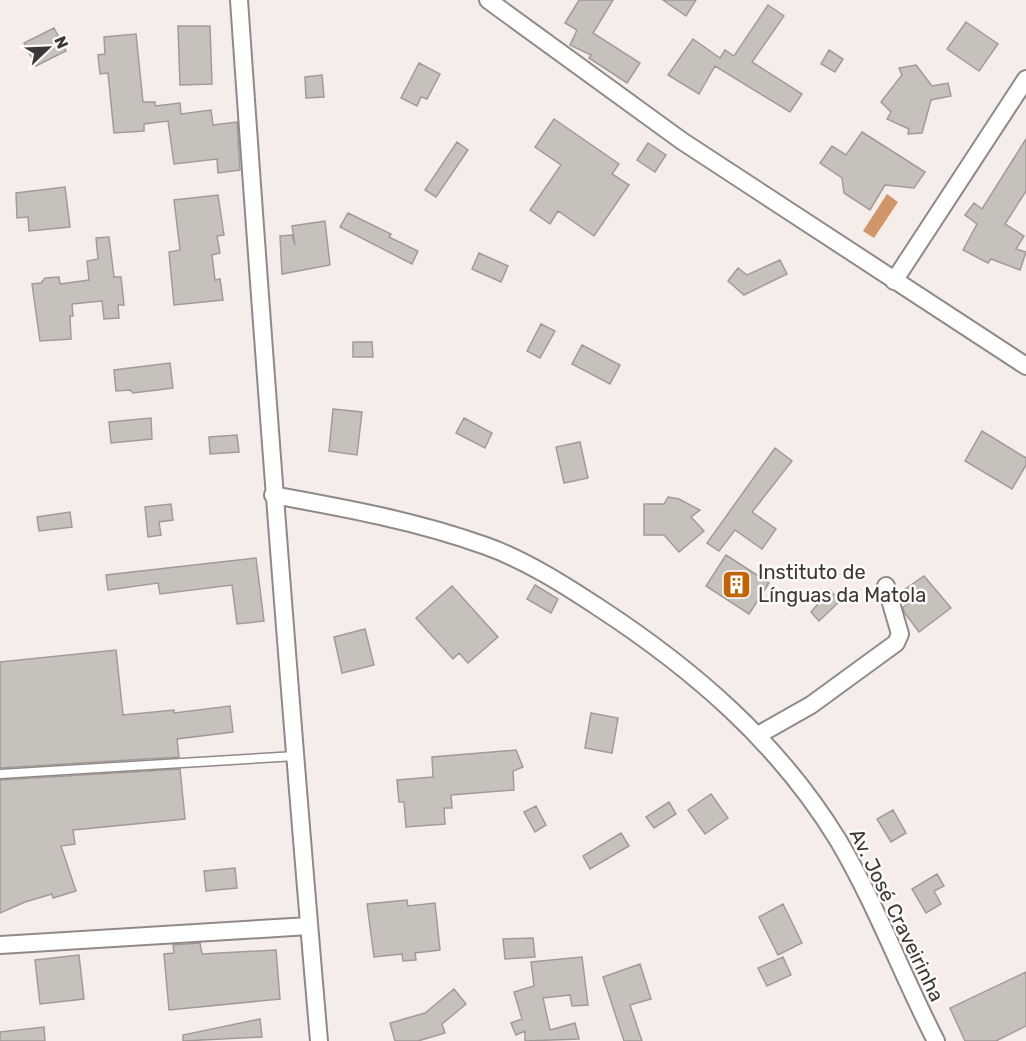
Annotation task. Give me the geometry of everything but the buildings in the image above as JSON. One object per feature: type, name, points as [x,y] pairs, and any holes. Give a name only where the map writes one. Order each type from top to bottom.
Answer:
[{"type":"street","points":[[239,0],[273,495],[297,756],[319,1041]]},
{"type":"street","points":[[488,0],[682,141],[1026,366]]},
{"type":"street","points":[[894,281],[1026,79]]},
{"type":"street","name":"Av. José Craveirinha","points":[[273,495],[383,515],[487,547],[548,577],[650,640],[730,706],[791,771],[838,840],[879,919],[936,1041]]},
{"type":"street","points":[[758,735],[811,705],[896,644],[900,634],[886,586]]},
{"type":"street","points":[[0,945],[309,926]]},
{"type":"lane","points":[[0,774],[297,756]]},
{"type":"shaded area","points":[[887,194],[898,202],[874,238],[863,231]]},
{"type":"place","name":"Instituto de Línguas da Matola","points":[[737,584]]}]
